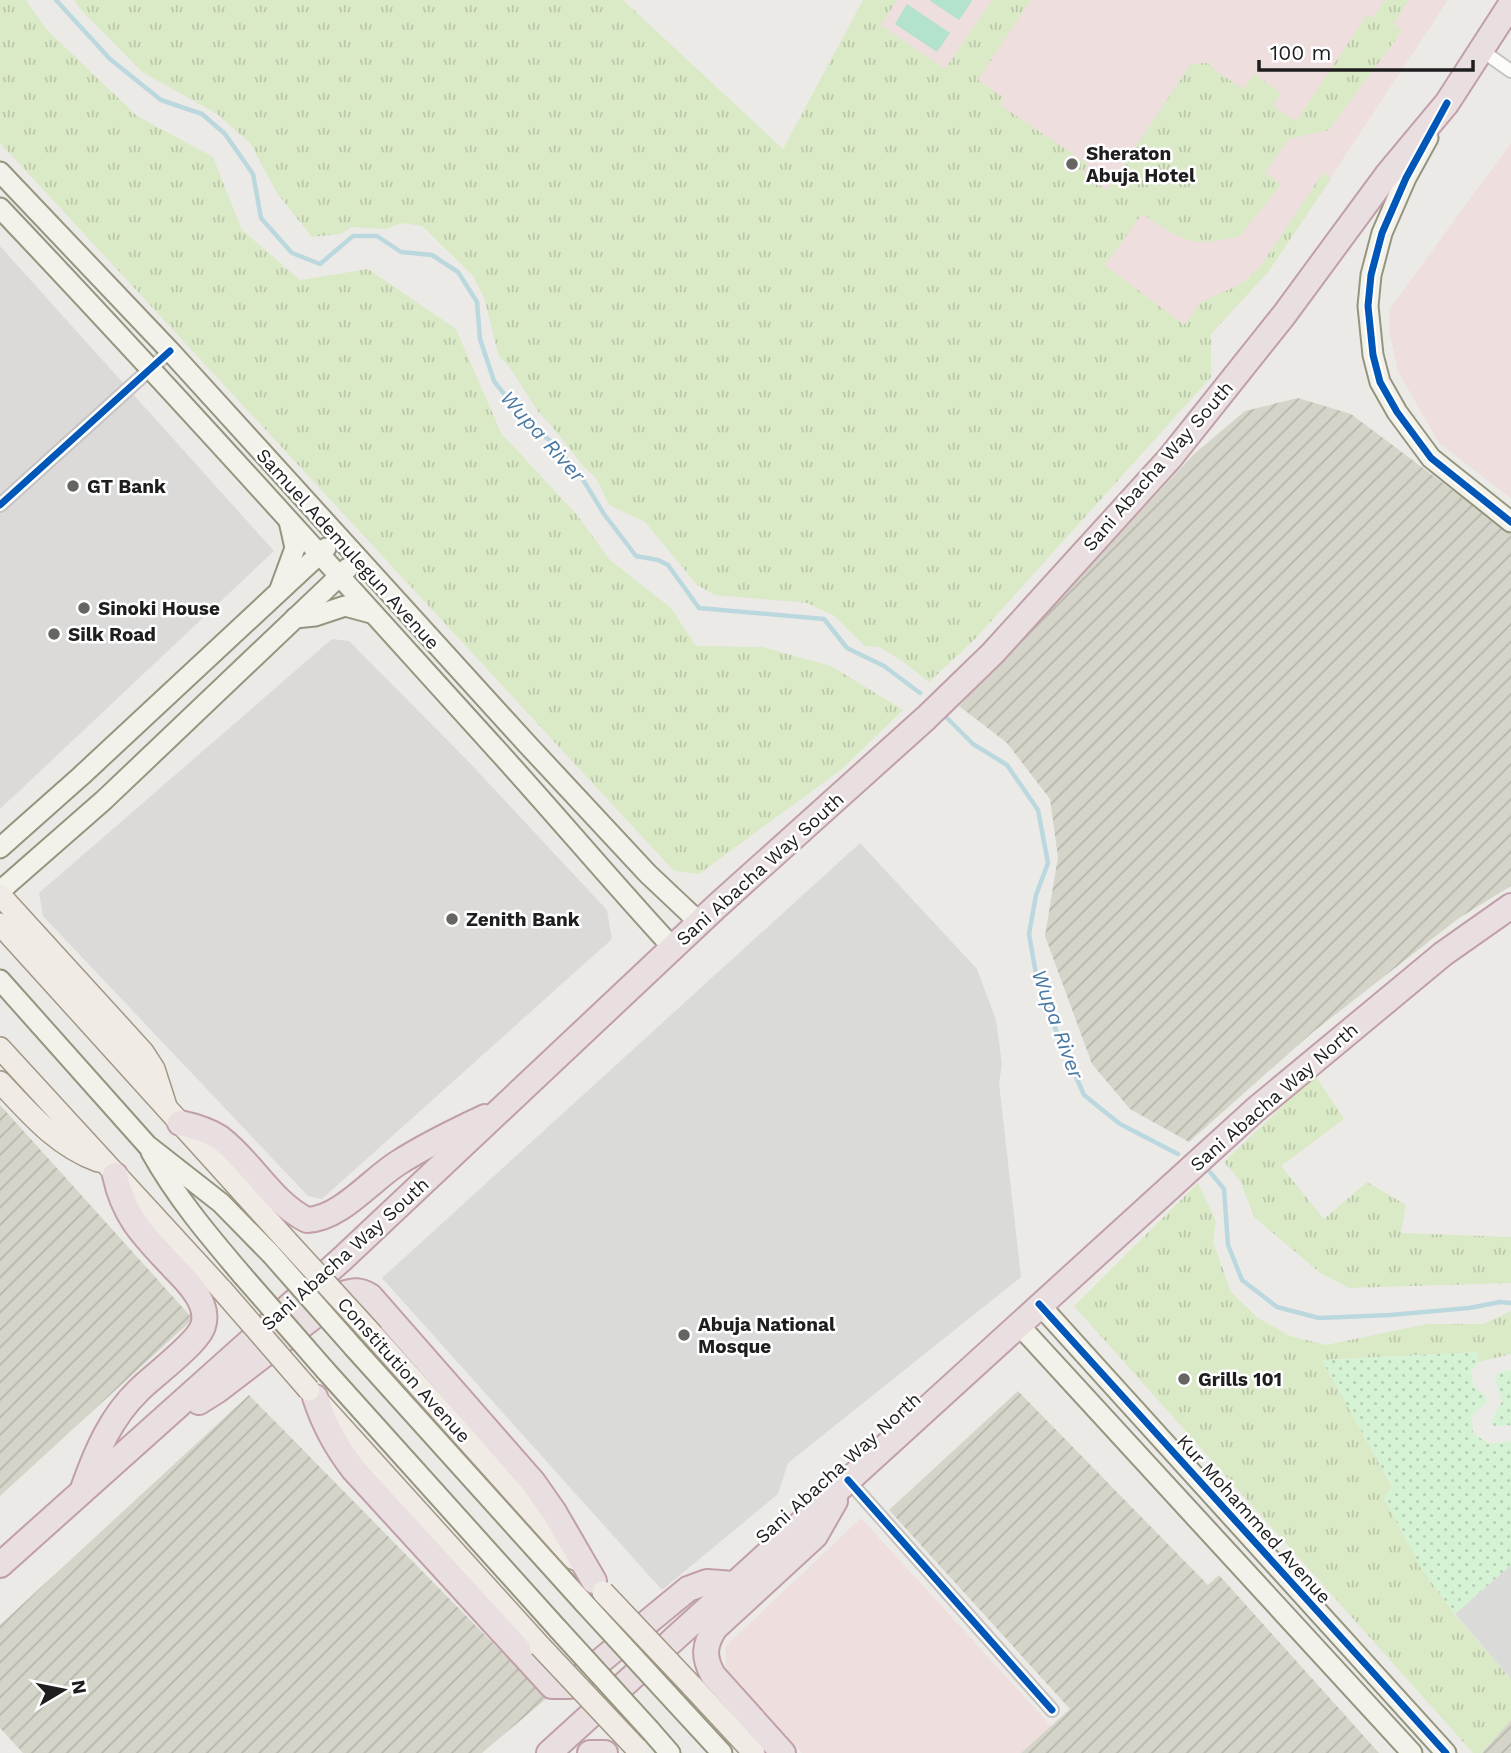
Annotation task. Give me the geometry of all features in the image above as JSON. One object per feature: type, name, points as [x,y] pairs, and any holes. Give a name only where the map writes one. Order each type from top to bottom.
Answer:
[{"type":"highway","name":"Sani Abacha Way South","points":[[0,1565],[342,1259],[699,923],[993,653],[1170,458],[1284,315],[1387,175],[1447,103],[1511,4]]},
{"type":"highway","name":"Sani Abacha Way North","points":[[549,1753],[1255,1110],[1443,954],[1511,906]]},
{"type":"highway","points":[[173,1115],[219,1137],[288,1208],[307,1220],[315,1220],[331,1214],[422,1148],[502,1110]]},
{"type":"highway","points":[[82,1492],[100,1443],[118,1414],[138,1391],[197,1336],[203,1329],[205,1315],[193,1289],[129,1216],[110,1169]]},
{"type":"highway","points":[[173,1409],[202,1401],[343,1294],[353,1290],[362,1291],[370,1296],[533,1482],[554,1512],[594,1592]]},
{"type":"highway","points":[[312,1393],[323,1424],[354,1470],[552,1686],[570,1686],[688,1589],[707,1582],[734,1584]]},
{"type":"highway","points":[[783,1753],[713,1675],[705,1652],[708,1639],[715,1628],[815,1536],[848,1480]]},
{"type":"highway","points":[[590,1753],[605,1753]]},
{"type":"main road","points":[[1447,103],[1406,178],[1382,233],[1371,275],[1368,306],[1373,355],[1380,382],[1397,412],[1432,458],[1511,522]]},
{"type":"main road","name":"Samuel Ademulegun Avenue","points":[[0,172],[170,351],[357,559],[648,874],[699,923]]},
{"type":"main road","name":"Samuel Ademulegun Avenue","points":[[0,208],[288,518],[318,555],[497,750],[673,948]]},
{"type":"main road","points":[[278,593],[295,548],[288,518]]},
{"type":"main road","points":[[0,848],[337,537]]},
{"type":"main road","points":[[173,1115],[144,1052],[0,893],[104,800],[357,559]]},
{"type":"main road","points":[[295,618],[315,616],[345,606],[371,613]]},
{"type":"main road","name":"Constitution Avenue","points":[[0,924],[373,1335],[594,1592],[675,1702],[722,1753]]},
{"type":"main road","name":"Constitution Avenue","points":[[0,981],[147,1145],[221,1203],[271,1254],[354,1349],[594,1592],[691,1685],[754,1753]]},
{"type":"main road","points":[[0,1048],[222,1290],[540,1646],[638,1750]]},
{"type":"main road","points":[[0,1083],[59,1141],[110,1169]]},
{"type":"main road","name":"Constitution Avenue","points":[[147,1145],[169,1184],[243,1276],[670,1753]]},
{"type":"main road","name":"Kur Mohammed Avenue","points":[[1040,1304],[1441,1748]]},
{"type":"main road","points":[[1018,1324],[1412,1753]]},
{"type":"street","points":[[1481,50],[1511,71]]},
{"type":"street","points":[[0,505],[170,351]]},
{"type":"street","points":[[848,1480],[1052,1710]]},
{"type":"shaded area","name":"Sheraton Abuja Hotel","points":[[863,0],[1448,0],[1268,272],[1211,334],[1030,325]]},
{"type":"shaded area","points":[[1511,143],[1511,498],[1439,443],[1398,371],[1389,331],[1389,310]]},
{"type":"shaded area","points":[[0,246],[274,551],[0,809]]},
{"type":"shaded area","points":[[1298,398],[1351,414],[1511,534],[1511,886],[1459,918],[1313,1032],[1189,1142],[1130,1109],[1092,1064],[1045,936],[1058,857],[1050,799],[1007,743],[959,706],[1194,454],[1245,411]]},
{"type":"shaded area","points":[[332,639],[349,641],[467,760],[607,910],[612,939],[322,1199],[308,1196],[43,916],[39,893]]},
{"type":"shaded area","name":"Abuja National Mosque","points":[[860,843],[977,969],[996,1020],[1002,1064],[999,1083],[1021,1277],[788,1463],[778,1494],[662,1590],[382,1278]]},
{"type":"shaded area","points":[[0,1105],[193,1319],[0,1496]]},
{"type":"shaded area","points":[[1018,1391],[1208,1585],[1219,1575],[1379,1753],[1021,1753],[1070,1709],[889,1510]]},
{"type":"shaded area","points":[[249,1395],[547,1698],[482,1753],[23,1753],[0,1728],[0,1625]]},
{"type":"shaded area","points":[[861,1518],[1051,1726],[1021,1753],[802,1753],[726,1668],[726,1646]]},
{"type":"shaded area","points":[[1511,1565],[1511,1679],[1455,1614]]},
{"type":"shaded area","points":[[1511,1720],[1511,1753],[1482,1753]]},
{"type":"green space","points":[[0,0],[26,0],[47,30],[137,116],[213,157],[242,230],[300,280],[368,269],[456,329],[501,433],[577,515],[610,560],[671,608],[696,646],[762,647],[831,666],[903,710],[842,769],[699,874],[674,871],[0,143]]},
{"type":"green space","points":[[74,0],[623,0],[783,149],[863,0],[897,0],[881,25],[945,69],[992,0],[1031,0],[978,80],[1004,98],[1000,105],[1088,164],[1083,174],[1107,190],[1191,64],[1208,63],[1243,89],[1254,74],[1281,93],[1273,106],[1296,121],[1367,15],[1373,18],[1385,0],[1409,0],[1394,24],[1402,31],[1329,130],[1289,139],[1265,172],[1281,185],[1240,236],[1210,242],[1188,240],[1142,214],[1105,265],[1184,325],[1201,302],[1243,283],[1262,264],[1323,173],[1331,179],[1268,272],[1211,334],[1211,377],[976,638],[929,682],[879,647],[865,646],[833,615],[807,603],[715,595],[697,585],[645,522],[609,505],[596,478],[539,413],[508,365],[499,357],[484,297],[473,276],[422,226],[402,223],[387,229],[351,227],[341,234],[312,237],[277,193],[250,143],[217,114],[142,72]]},
{"type":"green space","points":[[929,0],[971,0],[972,1],[959,20]]},
{"type":"green space","points":[[907,4],[950,33],[937,52],[895,24]]},
{"type":"green space","points":[[1315,1075],[1344,1119],[1281,1166],[1324,1219],[1367,1182],[1406,1205],[1401,1233],[1511,1237],[1511,1283],[1349,1288],[1319,1272],[1254,1217],[1240,1181],[1224,1162]]},
{"type":"green space","points":[[1198,1183],[1216,1221],[1213,1242],[1231,1292],[1258,1318],[1290,1336],[1326,1345],[1427,1324],[1483,1324],[1511,1311],[1511,1354],[1479,1362],[1477,1352],[1322,1360],[1392,1487],[1384,1498],[1421,1568],[1455,1615],[1511,1679],[1511,1720],[1482,1753],[1473,1753],[1074,1306]]},
{"type":"green space","points":[[1477,1352],[1479,1362],[1471,1371],[1474,1388],[1485,1394],[1487,1401],[1472,1417],[1473,1433],[1489,1444],[1511,1441],[1511,1565],[1455,1614],[1421,1568],[1384,1498],[1392,1487],[1322,1360]]},
{"type":"green space","points":[[1511,1370],[1511,1425],[1494,1426],[1491,1422],[1502,1401],[1496,1383],[1497,1373]]},
{"type":"waterway","name":"Wupa River","points":[[56,0],[110,59],[161,100],[202,114],[225,134],[253,174],[261,218],[292,253],[320,264],[353,236],[377,236],[401,252],[432,255],[458,272],[477,302],[480,339],[494,381],[525,421],[553,443],[582,478],[604,514],[636,556],[658,560],[668,565],[699,608],[824,619],[847,648],[884,666],[920,693]]},
{"type":"waterway","name":"Wupa River","points":[[946,717],[973,744],[1007,765],[1038,810],[1048,863],[1036,895],[1029,934],[1036,974],[1057,1033],[1084,1095],[1120,1124],[1178,1154]]},
{"type":"waterway","name":"Wupa River","points":[[1210,1172],[1224,1189],[1228,1245],[1242,1280],[1277,1307],[1319,1318],[1390,1315],[1511,1303]]},
{"type":"cycle path","points":[[1447,103],[1406,178],[1382,233],[1371,275],[1368,306],[1373,355],[1380,382],[1397,412],[1431,458],[1511,522]]},
{"type":"cycle path","points":[[0,505],[170,351]]},
{"type":"cycle path","points":[[1039,1304],[1446,1753]]},
{"type":"cycle path","points":[[848,1480],[1052,1710]]},
{"type":"place","name":"Sheraton Abuja Hotel","points":[[1072,164]]},
{"type":"place","name":"GT Bank","points":[[73,486]]},
{"type":"place","name":"Sinoki House","points":[[84,608]]},
{"type":"place","name":"Silk Road","points":[[54,634]]},
{"type":"place","name":"Zenith Bank","points":[[452,919]]},
{"type":"place","name":"Abuja National Mosque","points":[[684,1335]]},
{"type":"place","name":"Grills 101","points":[[1184,1379]]}]
